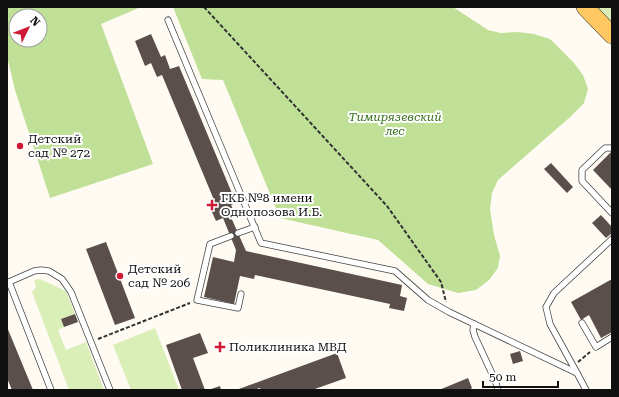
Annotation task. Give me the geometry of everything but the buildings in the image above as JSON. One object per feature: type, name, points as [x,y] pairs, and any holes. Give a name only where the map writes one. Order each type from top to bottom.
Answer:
[{"type":"main road","points":[[585,7],[612,35]]},
{"type":"lane","points":[[168,20],[262,243],[395,271],[428,300],[449,312],[577,373]]},
{"type":"lane","points":[[612,148],[605,148],[582,170],[582,181],[612,213]]},
{"type":"lane","points":[[238,233],[255,227]]},
{"type":"lane","points":[[230,236],[210,244],[197,300],[238,308],[241,294]]},
{"type":"lane","points":[[586,390],[550,324],[546,307],[554,294],[612,239]]},
{"type":"lane","points":[[51,390],[8,282],[34,271],[41,270],[62,279],[71,292],[110,390]]},
{"type":"lane","points":[[582,322],[596,347],[612,338]]},
{"type":"lane","points":[[474,324],[473,330],[475,337],[495,380],[498,390]]},
{"type":"path","points":[[204,7],[387,206],[441,282],[449,312]]},
{"type":"path","points":[[91,342],[197,300]]},
{"type":"path","points":[[573,366],[596,347]]},
{"type":"green space","points":[[7,7],[141,7],[101,24],[153,164],[50,198],[15,90],[7,56]]},
{"type":"green space","name":"Тимирязевский лес","points":[[173,7],[453,7],[488,30],[501,33],[518,32],[534,34],[550,39],[574,63],[583,75],[588,89],[584,103],[498,180],[492,193],[490,209],[494,235],[500,256],[498,268],[489,280],[476,290],[458,293],[428,284],[378,240],[280,218],[223,80],[202,79]]},
{"type":"green space","points":[[597,7],[612,7],[612,22]]},
{"type":"green space","points":[[40,279],[66,291],[75,314],[61,319],[64,327],[58,330],[66,350],[86,342],[104,390],[69,390],[32,292],[36,287],[34,280]]},
{"type":"green space","points":[[155,328],[179,390],[131,390],[113,345]]},
{"type":"place","name":"Детский сад № 272","points":[[20,146]]},
{"type":"place","name":"ГКБ №8 имени Однопозова И.Б.","points":[[212,205]]},
{"type":"place","name":"Детский сад № 206","points":[[120,276]]},
{"type":"place","name":"Поликлиника МВД","points":[[220,347]]}]
